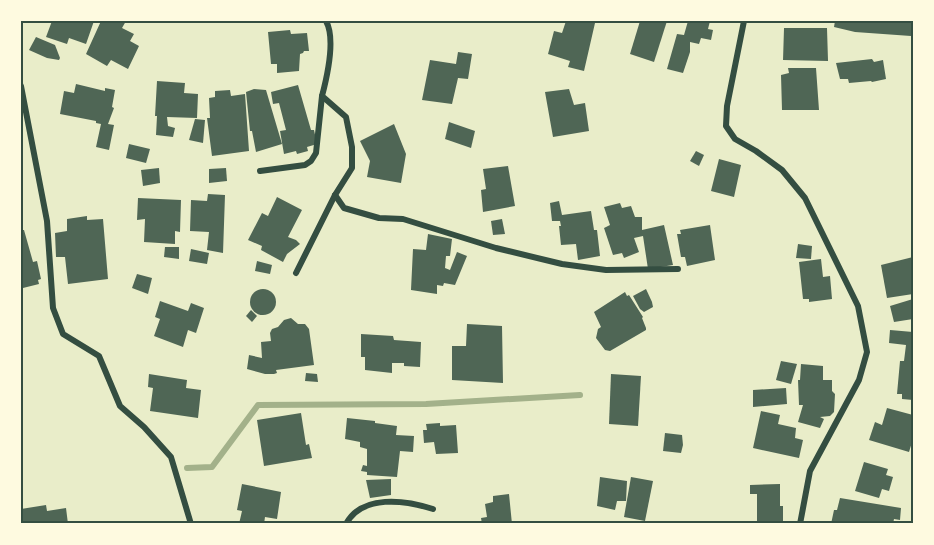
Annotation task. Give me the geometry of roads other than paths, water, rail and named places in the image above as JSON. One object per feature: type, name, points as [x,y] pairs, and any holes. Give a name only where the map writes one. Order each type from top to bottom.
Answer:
[{"type":"street","points":[[260,171],[305,165],[316,153],[322,96],[328,69],[330,27],[326,21]]},
{"type":"street","points":[[744,21],[727,106],[726,126],[735,139],[782,170],[805,198],[858,306],[867,352],[860,380],[810,471],[800,524]]},
{"type":"street","points":[[21,86],[47,221],[53,308],[63,334],[99,356],[120,406],[144,427],[171,457],[191,524]]},
{"type":"street","points":[[296,273],[335,195],[352,168],[352,147],[346,117],[322,96]]},
{"type":"street","points":[[335,195],[344,208],[379,218],[403,219],[496,248],[562,264],[606,270],[678,268]]},
{"type":"street","points":[[346,524],[351,514],[375,502],[412,502],[433,509]]},
{"type":"waterway","points":[[187,468],[212,467],[258,405],[426,404],[580,395]]}]
